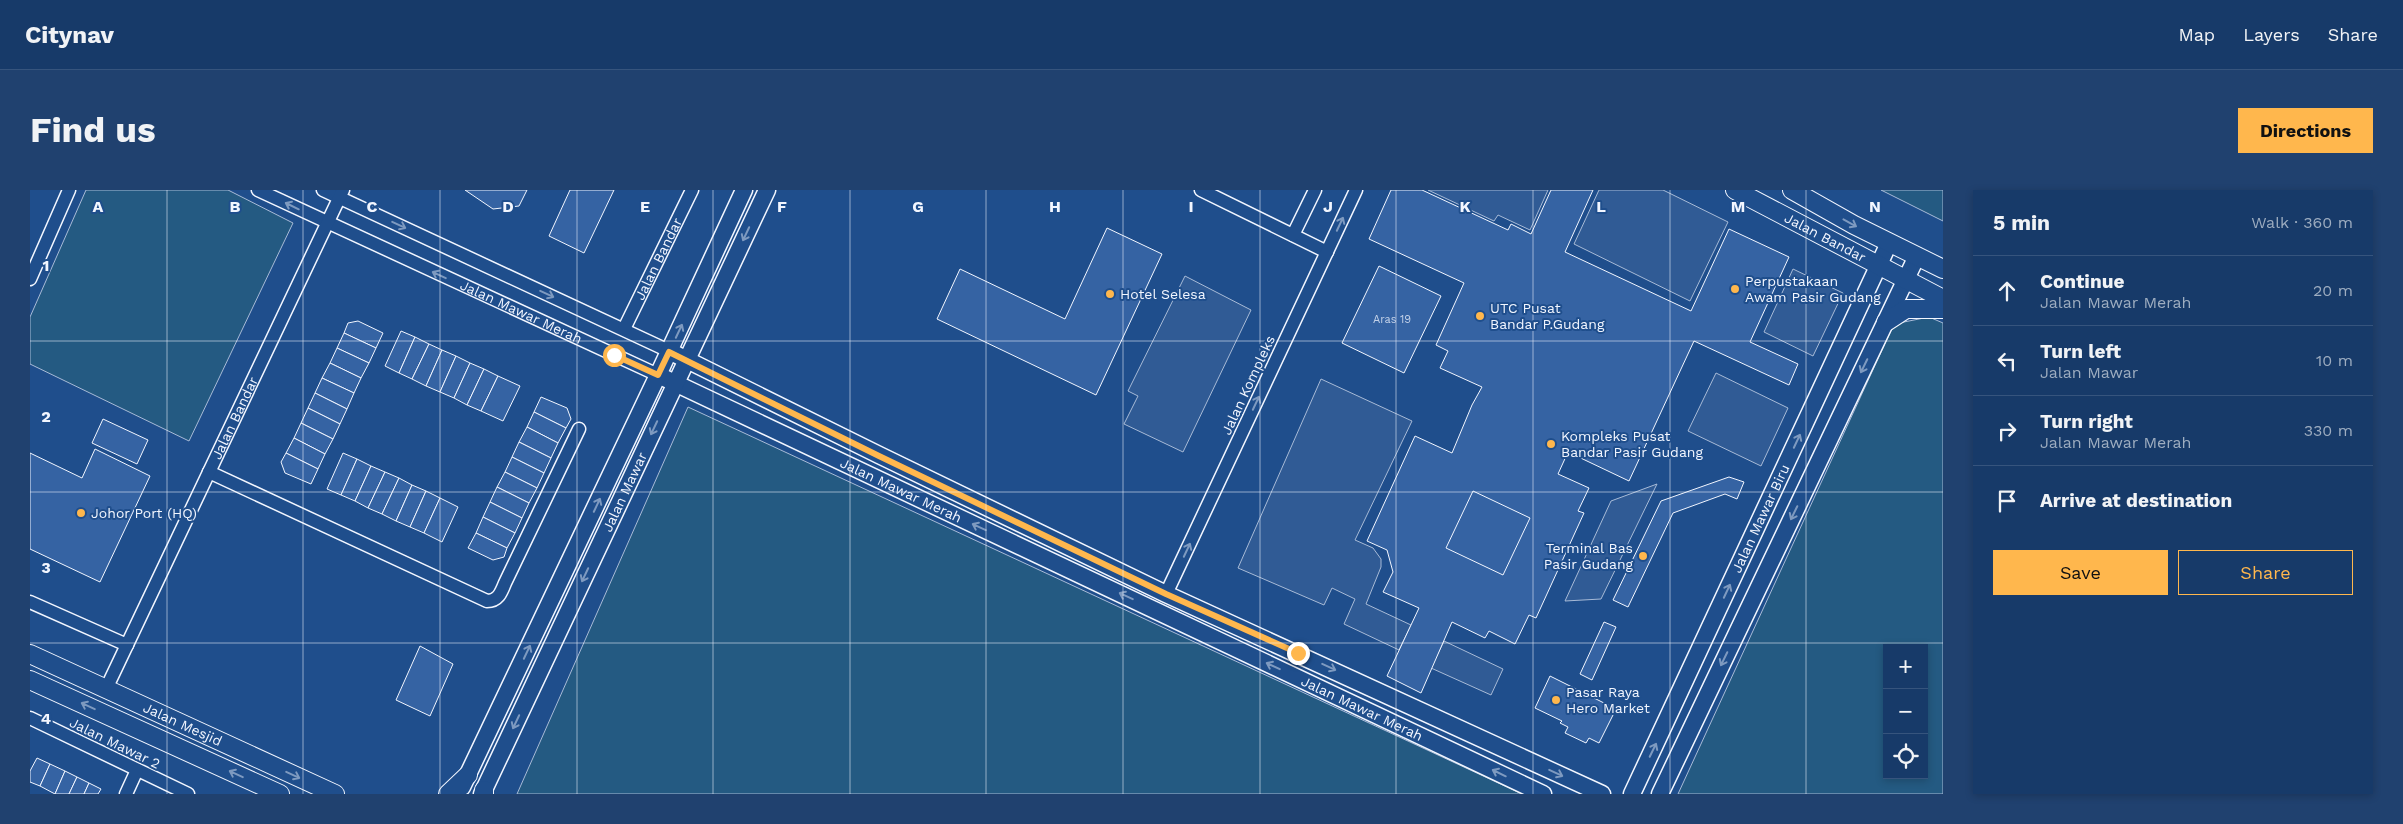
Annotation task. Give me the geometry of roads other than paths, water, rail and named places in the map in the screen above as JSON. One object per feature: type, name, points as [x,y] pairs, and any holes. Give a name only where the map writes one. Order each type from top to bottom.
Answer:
[{"type":"main road","name":"Jalan Bandar","points":[[1734,190],[1943,299]]},
{"type":"main road","name":"Jalan Bandar","points":[[1792,190],[1943,269]]},
{"type":"main road","points":[[1886,322],[1906,309],[1943,309]]},
{"type":"main road","name":"Jalan Mesjid","points":[[30,654],[335,794]]},
{"type":"main road","name":"Jalan Mesjid","points":[[30,680],[280,794]]},
{"type":"main road","points":[[448,794],[468,774]]},
{"type":"street","points":[[30,279],[69,190]]},
{"type":"street","name":"Jalan Mawar Merah","points":[[258,190],[658,375],[1543,794]]},
{"type":"street","name":"Jalan Mawar Merah","points":[[323,190],[341,194],[687,359],[879,456],[1166,594],[1602,794]]},
{"type":"street","name":"Jalan Bandar","points":[[624,329],[692,190]]},
{"type":"street","name":"Jalan Mawar","points":[[459,794],[744,190]]},
{"type":"street","name":"Jalan Mawar","points":[[483,793],[767,190]]},
{"type":"street","points":[[1201,190],[1327,252]]},
{"type":"street","points":[[1293,235],[1315,190]]},
{"type":"street","name":"Jalan Kompleks","points":[[1166,594],[1356,190]]},
{"type":"street","name":"Jalan Bandar","points":[[106,689],[341,194]]},
{"type":"street","name":"Jalan Mawar Biru","points":[[1632,794],[1889,242]]},
{"type":"street","name":"Jalan Mawar Biru","points":[[1660,794],[1917,256]]},
{"type":"street","points":[[209,472],[486,601],[493,601],[499,596],[506,583],[579,429]]},
{"type":"street","points":[[30,602],[127,645]]},
{"type":"street","name":"Jalan Mawar 2","points":[[30,718],[188,794]]},
{"type":"street","points":[[126,794],[137,770]]},
{"type":"place","name":"Perpustakaan Awam Pasir Gudang","points":[[1735,289]]},
{"type":"place","name":"Hotel Selesa","points":[[1110,294]]},
{"type":"place","name":"UTC Pusat Bandar P.Gudang","points":[[1480,316]]},
{"type":"place","name":"Kompleks Pusat Bandar Pasir Gudang","points":[[1551,444]]},
{"type":"place","name":"Johor Port (HQ)","points":[[81,513]]},
{"type":"place","name":"Terminal Bas Pasir Gudang","points":[[1643,556]]},
{"type":"place","name":"Pasar Raya Hero Market","points":[[1556,700]]}]
